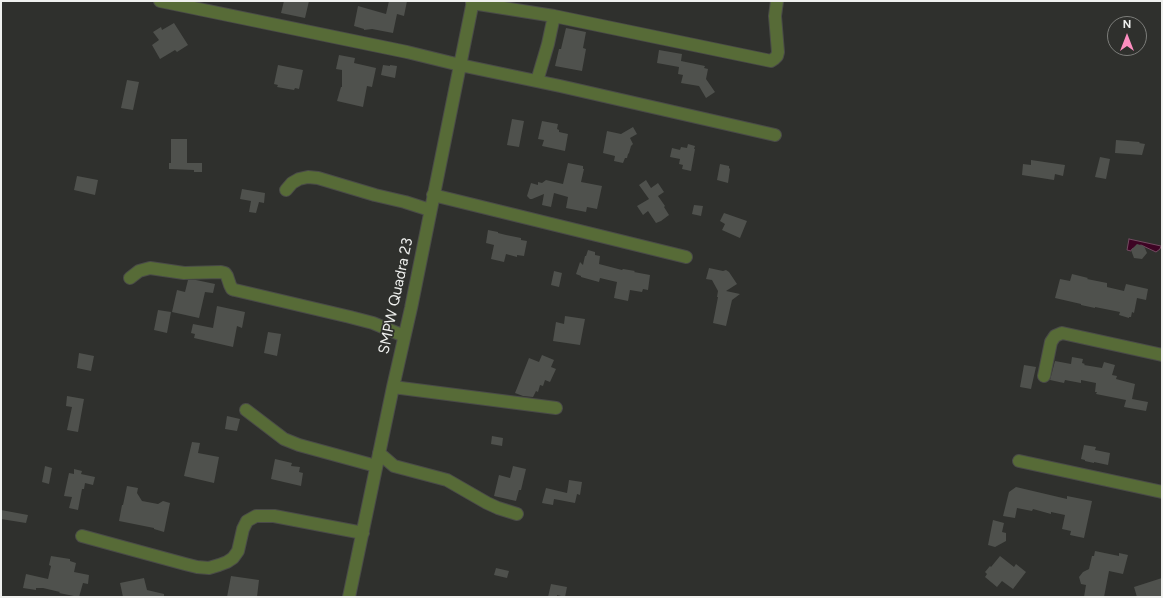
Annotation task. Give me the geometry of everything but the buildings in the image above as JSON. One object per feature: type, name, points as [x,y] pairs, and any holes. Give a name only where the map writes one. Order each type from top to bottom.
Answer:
[{"type":"street","points":[[160,1],[538,81],[775,134]]},
{"type":"street","points":[[473,2],[554,16],[774,60],[778,52],[775,16],[777,1]]},
{"type":"street","name":"SMPW Quadra 23","points":[[349,597],[411,308],[473,2]]},
{"type":"street","points":[[538,81],[554,16]]},
{"type":"street","points":[[286,190],[299,179],[308,177],[318,178],[430,210]]},
{"type":"street","points":[[433,195],[686,257]]},
{"type":"street","points":[[130,278],[139,271],[150,268],[184,273],[221,272],[227,276],[232,289],[365,321],[387,328],[404,336]]},
{"type":"street","points":[[1044,376],[1051,342],[1055,336],[1062,334],[1162,354]]},
{"type":"street","points":[[393,387],[556,408]]},
{"type":"street","points":[[246,410],[284,439],[298,445],[375,472],[394,466]]},
{"type":"street","points":[[379,453],[394,466],[448,480],[493,506],[517,514]]},
{"type":"street","points":[[1019,461],[1162,492]]},
{"type":"street","points":[[82,536],[185,564],[209,568],[228,562],[233,558],[238,551],[246,521],[256,516],[274,516],[362,533]]},
{"type":"shaded area","points":[[1129,239],[1161,246],[1156,252],[1141,245],[1132,249],[1131,251],[1127,250]]}]
